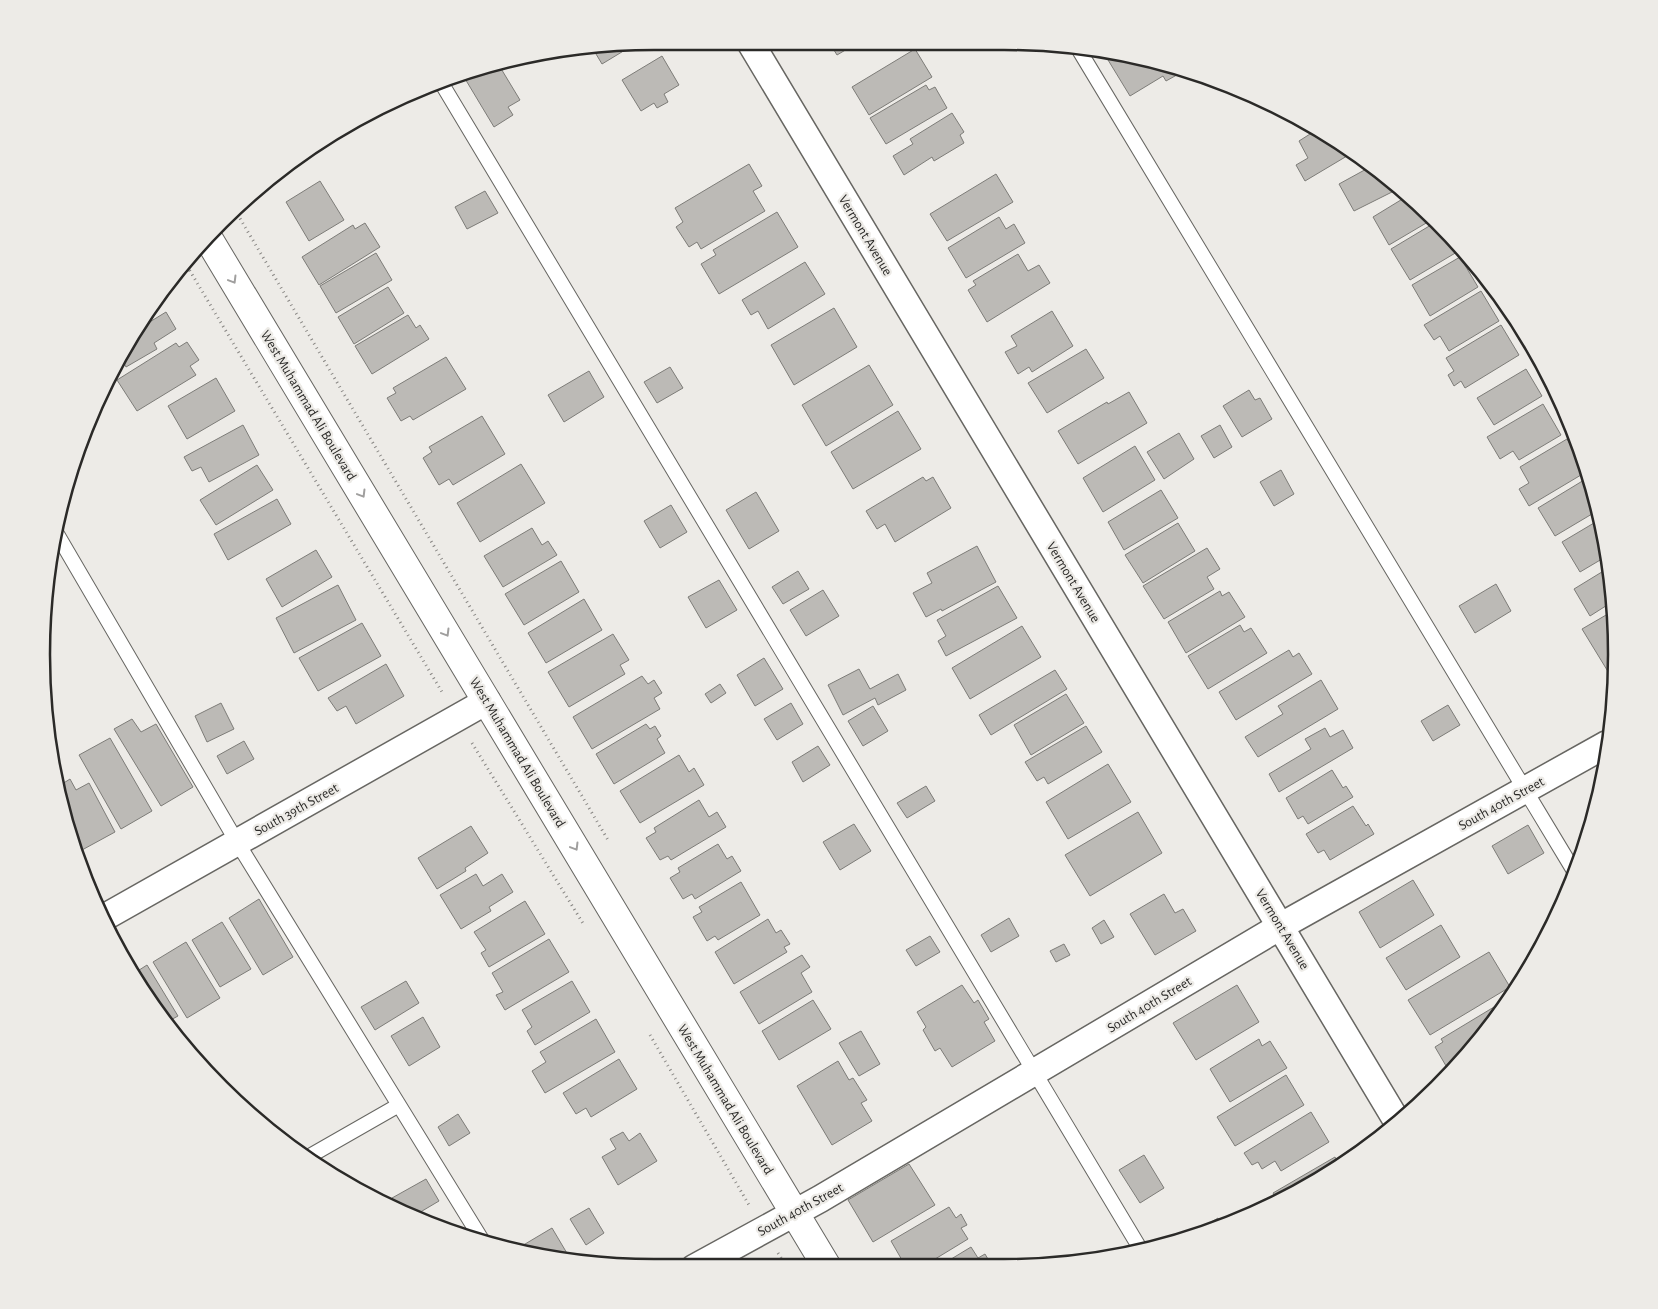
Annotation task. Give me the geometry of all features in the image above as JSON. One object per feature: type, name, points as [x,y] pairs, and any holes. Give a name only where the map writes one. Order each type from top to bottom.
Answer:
[{"type":"street","name":"Vermont Avenue","points":[[755,50],[1394,1115]]},
{"type":"street","name":"West Muhammad Ali Boulevard","points":[[211,244],[822,1259]]},
{"type":"street","name":"South 39th Street","points":[[109,915],[487,701]]},
{"type":"street","name":"South 40th Street","points":[[710,1259],[794,1212],[1281,926],[1600,748]]},
{"type":"lane","points":[[1082,55],[1570,865]]},
{"type":"lane","points":[[444,88],[1137,1243]]},
{"type":"lane","points":[[61,541],[237,842],[477,1232]]},
{"type":"lane","points":[[314,1153],[399,1105]]},
{"type":"path","points":[[239,216],[611,846]]},
{"type":"path","points":[[189,270],[584,926]]},
{"type":"path","points":[[645,1026],[782,1259]]},
{"type":"building","points":[[834,50],[845,50],[837,55]]},
{"type":"building","points":[[913,50],[916,50],[932,77],[869,115],[852,87]]},
{"type":"building","points":[[624,51],[602,64],[595,53]]},
{"type":"building","points":[[662,56],[679,85],[664,94],[668,102],[657,108],[654,103],[641,111],[622,80]]},
{"type":"building","points":[[1108,60],[1176,76],[1166,81],[1163,76],[1130,96]]},
{"type":"building","points":[[502,70],[520,100],[508,107],[513,115],[494,127],[466,80]]},
{"type":"building","points":[[926,85],[929,90],[935,87],[947,108],[886,144],[870,118]]},
{"type":"building","points":[[952,113],[964,132],[960,135],[964,143],[934,161],[932,157],[904,175],[893,156],[913,144],[910,139]]},
{"type":"building","points":[[1310,134],[1346,157],[1305,181],[1296,165],[1308,158],[1299,141]]},
{"type":"building","points":[[749,164],[762,186],[753,191],[765,211],[701,249],[697,242],[689,247],[676,227],[683,222],[675,208]]},
{"type":"building","points":[[1364,170],[1392,192],[1354,211],[1339,184]]},
{"type":"building","points":[[996,174],[1013,202],[947,241],[930,214]]},
{"type":"building","points":[[320,181],[344,220],[309,241],[286,202]]},
{"type":"building","points":[[485,191],[498,213],[467,229],[455,207]]},
{"type":"building","points":[[1401,200],[1427,223],[1389,245],[1373,217]]},
{"type":"building","points":[[777,212],[798,247],[719,294],[701,264],[716,255],[713,250]]},
{"type":"building","points":[[999,217],[1006,229],[1014,224],[1025,243],[966,278],[948,248]]},
{"type":"building","points":[[365,223],[380,247],[319,285],[302,257],[353,225],[355,229]]},
{"type":"building","points":[[1430,226],[1455,253],[1410,280],[1391,249]]},
{"type":"building","points":[[376,253],[392,280],[336,313],[320,286]]},
{"type":"building","points":[[1018,254],[1028,271],[1039,265],[1050,283],[987,322],[968,290],[976,285],[973,281]]},
{"type":"building","points":[[1459,257],[1478,287],[1430,316],[1412,285]]},
{"type":"building","points":[[805,262],[825,294],[768,329],[758,311],[751,315],[742,300]]},
{"type":"building","points":[[388,287],[404,313],[354,344],[338,317]]},
{"type":"building","points":[[1481,291],[1499,321],[1449,351],[1440,336],[1434,340],[1424,325]]},
{"type":"building","points":[[834,308],[857,347],[794,385],[771,345]]},
{"type":"building","points":[[1052,311],[1073,346],[1032,372],[1029,367],[1018,374],[1005,352],[1017,346],[1011,336]]},
{"type":"building","points":[[166,312],[176,329],[154,343],[157,349],[126,367],[124,364],[150,322]]},
{"type":"building","points":[[408,315],[416,328],[420,325],[429,339],[372,374],[355,346]]},
{"type":"building","points":[[1501,325],[1519,355],[1465,388],[1461,381],[1454,386],[1448,375],[1454,371],[1446,358]]},
{"type":"building","points":[[187,342],[199,360],[190,366],[196,375],[137,411],[117,380],[176,343],[179,347]]},
{"type":"building","points":[[1086,349],[1104,378],[1047,413],[1028,383]]},
{"type":"building","points":[[446,357],[466,389],[413,420],[410,416],[401,421],[387,398],[396,393],[393,388]]},
{"type":"building","points":[[869,365],[893,405],[826,446],[802,405]]},
{"type":"building","points":[[670,367],[683,388],[657,403],[644,382]]},
{"type":"building","points":[[1526,369],[1542,396],[1494,425],[1477,398]]},
{"type":"building","points":[[589,371],[604,397],[564,422],[548,395]]},
{"type":"building","points":[[216,378],[235,411],[187,439],[168,406]]},
{"type":"building","points":[[1249,390],[1255,400],[1260,398],[1272,419],[1242,437],[1223,406]]},
{"type":"building","points":[[1129,392],[1147,423],[1078,464],[1058,431],[1107,402],[1108,404]]},
{"type":"building","points":[[1543,404],[1561,435],[1519,460],[1513,451],[1500,459],[1487,437]]},
{"type":"building","points":[[898,411],[921,449],[853,489],[831,452]]},
{"type":"building","points":[[482,416],[505,454],[453,485],[449,479],[439,485],[423,458],[432,452],[429,447]]},
{"type":"building","points":[[243,425],[259,455],[209,482],[201,467],[192,471],[184,457]]},
{"type":"building","points":[[1220,425],[1232,447],[1214,458],[1201,436]]},
{"type":"building","points":[[1179,433],[1194,459],[1164,479],[1147,452]]},
{"type":"building","points":[[1567,439],[1580,475],[1529,506],[1519,489],[1529,483],[1520,467]]},
{"type":"building","points":[[1135,446],[1155,480],[1103,512],[1083,478]]},
{"type":"building","points":[[521,464],[545,503],[480,542],[457,503]]},
{"type":"building","points":[[257,465],[273,490],[216,525],[200,500]]},
{"type":"building","points":[[1281,470],[1294,494],[1274,506],[1260,482]]},
{"type":"building","points":[[923,477],[926,481],[933,477],[951,508],[895,542],[885,524],[877,529],[866,511]]},
{"type":"building","points":[[1582,481],[1591,515],[1555,536],[1538,508]]},
{"type":"building","points":[[1161,490],[1178,518],[1124,550],[1108,522]]},
{"type":"building","points":[[756,492],[779,531],[749,549],[726,510]]},
{"type":"building","points":[[277,499],[291,524],[228,560],[214,534]]},
{"type":"building","points":[[671,505],[687,532],[660,548],[644,521]]},
{"type":"building","points":[[1178,523],[1195,551],[1143,583],[1125,555]]},
{"type":"building","points":[[1593,524],[1600,560],[1580,572],[1562,542]]},
{"type":"building","points":[[532,528],[542,545],[548,541],[557,555],[503,587],[484,556]]},
{"type":"building","points":[[977,546],[996,582],[942,611],[941,609],[926,617],[913,593],[932,583],[927,573]]},
{"type":"building","points":[[1207,548],[1220,569],[1207,577],[1214,589],[1164,619],[1143,586]]},
{"type":"building","points":[[316,550],[332,577],[282,607],[266,579]]},
{"type":"building","points":[[561,561],[579,592],[524,625],[505,594]]},
{"type":"building","points":[[798,571],[809,589],[783,604],[772,587]]},
{"type":"building","points":[[1602,572],[1606,606],[1590,616],[1574,589]]},
{"type":"building","points":[[719,580],[737,610],[706,628],[688,597]]},
{"type":"building","points":[[1496,584],[1511,611],[1475,633],[1459,606]]},
{"type":"building","points":[[338,585],[356,620],[294,653],[276,618]]},
{"type":"building","points":[[998,586],[1017,618],[946,656],[938,641],[946,636],[937,620]]},
{"type":"building","points":[[823,590],[839,616],[806,636],[790,610]]},
{"type":"building","points":[[1220,591],[1222,596],[1229,592],[1245,617],[1186,653],[1168,622]]},
{"type":"building","points":[[584,599],[602,630],[546,663],[528,633]]},
{"type":"building","points":[[1607,615],[1608,671],[1582,629]]},
{"type":"building","points":[[362,623],[381,656],[318,691],[299,658]]},
{"type":"building","points":[[1240,625],[1244,632],[1251,628],[1267,653],[1208,689],[1188,656]]},
{"type":"building","points":[[1022,626],[1041,657],[970,699],[952,668]]},
{"type":"building","points":[[613,634],[629,660],[620,665],[625,674],[569,707],[548,672]]},
{"type":"building","points":[[1289,650],[1293,657],[1299,653],[1312,674],[1236,720],[1219,692]]},
{"type":"building","points":[[764,658],[783,689],[755,706],[737,675]]},
{"type":"building","points":[[386,664],[404,696],[356,724],[346,706],[337,711],[328,698]]},
{"type":"building","points":[[859,669],[870,689],[898,674],[906,690],[878,705],[875,698],[843,715],[828,685]]},
{"type":"building","points":[[1055,670],[1067,689],[991,735],[979,715]]},
{"type":"building","points":[[642,676],[648,684],[654,680],[662,693],[654,698],[660,709],[592,749],[573,717]]},
{"type":"building","points":[[1321,680],[1338,709],[1258,757],[1245,737],[1283,714],[1278,706]]},
{"type":"building","points":[[720,684],[726,693],[711,703],[705,694]]},
{"type":"building","points":[[1066,694],[1084,723],[1031,755],[1014,725]]},
{"type":"building","points":[[221,703],[234,729],[207,742],[195,716]]},
{"type":"building","points":[[791,703],[803,724],[777,740],[764,719]]},
{"type":"building","points":[[1448,705],[1460,725],[1433,741],[1421,721]]},
{"type":"building","points":[[873,706],[888,731],[863,746],[848,721]]},
{"type":"building","points":[[132,719],[141,732],[156,724],[193,787],[161,806],[114,729]]},
{"type":"building","points":[[646,724],[650,729],[655,726],[661,736],[657,739],[665,753],[614,784],[596,754]]},
{"type":"building","points":[[1086,726],[1102,752],[1048,784],[1044,777],[1037,781],[1025,762]]},
{"type":"building","points":[[1325,728],[1330,737],[1343,730],[1353,748],[1279,792],[1269,774],[1311,749],[1305,739]]},
{"type":"building","points":[[110,738],[152,811],[121,829],[79,755]]},
{"type":"building","points":[[244,741],[254,759],[227,774],[217,756]]},
{"type":"building","points":[[818,746],[830,765],[803,782],[792,762]]},
{"type":"building","points":[[679,755],[689,772],[694,768],[704,785],[640,823],[620,791]]},
{"type":"building","points":[[1108,764],[1131,802],[1068,839],[1046,802]]},
{"type":"building","points":[[1332,770],[1343,788],[1346,786],[1353,797],[1308,824],[1303,816],[1298,819],[1286,798]]},
{"type":"building","points":[[70,779],[76,790],[89,783],[115,832],[82,850],[64,783]]},
{"type":"building","points":[[926,786],[935,801],[907,818],[897,803]]},
{"type":"building","points":[[699,800],[709,817],[717,812],[726,827],[671,860],[668,856],[660,860],[646,838],[656,832],[654,828]]},
{"type":"building","points":[[1353,806],[1366,826],[1368,824],[1374,834],[1330,860],[1324,850],[1318,853],[1306,834]]},
{"type":"building","points":[[1138,812],[1162,853],[1090,896],[1065,855]]},
{"type":"building","points":[[854,824],[871,851],[840,870],[823,842]]},
{"type":"building","points":[[1528,825],[1544,853],[1508,874],[1492,846]]},
{"type":"building","points":[[471,826],[488,853],[465,868],[466,871],[437,889],[418,858]]},
{"type":"building","points":[[718,844],[727,859],[732,856],[741,871],[695,899],[692,894],[683,899],[670,878],[680,872],[678,868]]},
{"type":"building","points":[[476,874],[483,886],[502,874],[513,892],[489,907],[491,911],[461,929],[440,895]]},
{"type":"building","points":[[1413,880],[1434,915],[1380,948],[1359,912]]},
{"type":"building","points":[[741,882],[760,915],[718,940],[715,936],[707,941],[693,917],[702,912],[699,907]]},
{"type":"building","points":[[1164,894],[1175,913],[1183,909],[1196,931],[1155,955],[1130,914]]},
{"type":"building","points":[[259,899],[293,957],[263,975],[229,918]]},
{"type":"building","points":[[525,901],[545,934],[489,967],[481,953],[486,950],[474,932]]},
{"type":"building","points":[[1009,918],[1019,936],[991,952],[981,935]]},
{"type":"building","points":[[768,919],[776,933],[781,930],[790,944],[784,947],[787,952],[734,984],[715,952]]},
{"type":"building","points":[[1104,920],[1114,937],[1101,944],[1092,928]]},
{"type":"building","points":[[222,922],[251,969],[220,987],[192,940]]},
{"type":"building","points":[[1441,925],[1460,957],[1406,990],[1386,958]]},
{"type":"building","points":[[930,936],[940,952],[916,966],[906,950]]},
{"type":"building","points":[[549,939],[569,972],[505,1010],[496,995],[503,992],[492,973]]},
{"type":"building","points":[[186,942],[220,998],[187,1018],[153,962]]},
{"type":"building","points":[[1064,944],[1070,955],[1056,962],[1050,951]]},
{"type":"building","points":[[1489,952],[1509,985],[1507,989],[1430,1035],[1408,1000]]},
{"type":"building","points":[[802,955],[810,967],[801,973],[812,992],[759,1024],[740,992]]},
{"type":"building","points":[[147,965],[178,1016],[173,1019],[139,970]]},
{"type":"building","points":[[406,981],[419,1003],[375,1030],[361,1007]]},
{"type":"building","points":[[572,981],[590,1012],[535,1045],[527,1031],[532,1027],[522,1010]]},
{"type":"building","points":[[962,985],[974,1003],[978,1000],[989,1019],[984,1022],[995,1041],[952,1067],[940,1048],[935,1051],[923,1030],[926,1027],[917,1012]]},
{"type":"building","points":[[1237,985],[1259,1022],[1196,1060],[1173,1023]]},
{"type":"building","points":[[813,1000],[831,1029],[779,1060],[762,1031]]},
{"type":"building","points":[[1494,1007],[1446,1066],[1435,1047],[1443,1042],[1441,1039]]},
{"type":"building","points":[[423,1017],[440,1047],[409,1066],[391,1036]]},
{"type":"building","points":[[596,1019],[615,1052],[545,1093],[532,1071],[546,1062],[540,1052]]},
{"type":"building","points":[[861,1031],[880,1064],[859,1076],[839,1043]]},
{"type":"building","points":[[1259,1039],[1262,1046],[1270,1041],[1287,1068],[1230,1102],[1210,1069]]},
{"type":"building","points":[[619,1059],[637,1089],[591,1117],[586,1108],[576,1114],[563,1093]]},
{"type":"building","points":[[838,1061],[849,1080],[853,1078],[867,1100],[861,1103],[872,1121],[832,1145],[797,1086]]},
{"type":"building","points":[[1286,1075],[1304,1105],[1235,1146],[1217,1117]]},
{"type":"building","points":[[1311,1112],[1329,1142],[1281,1171],[1275,1161],[1262,1169],[1258,1162],[1252,1165],[1244,1153]]},
{"type":"building","points":[[458,1114],[470,1133],[449,1146],[438,1127]]},
{"type":"building","points":[[623,1132],[629,1141],[640,1133],[657,1161],[618,1185],[602,1157],[616,1149],[610,1139]]},
{"type":"building","points":[[1144,1155],[1164,1188],[1140,1203],[1119,1170]]},
{"type":"building","points":[[1335,1157],[1336,1159],[1306,1178],[1274,1195],[1273,1193]]},
{"type":"building","points":[[909,1164],[935,1205],[873,1242],[848,1200]]},
{"type":"building","points":[[426,1179],[439,1201],[421,1212],[392,1198]]},
{"type":"building","points":[[949,1207],[956,1218],[961,1214],[967,1225],[961,1228],[968,1239],[935,1259],[901,1259],[891,1241]]},
{"type":"building","points":[[589,1208],[604,1233],[586,1245],[570,1219]]},
{"type":"building","points":[[552,1228],[566,1252],[537,1247],[525,1244]]},
{"type":"building","points":[[971,1247],[978,1258],[985,1254],[988,1259],[951,1259]]}]
